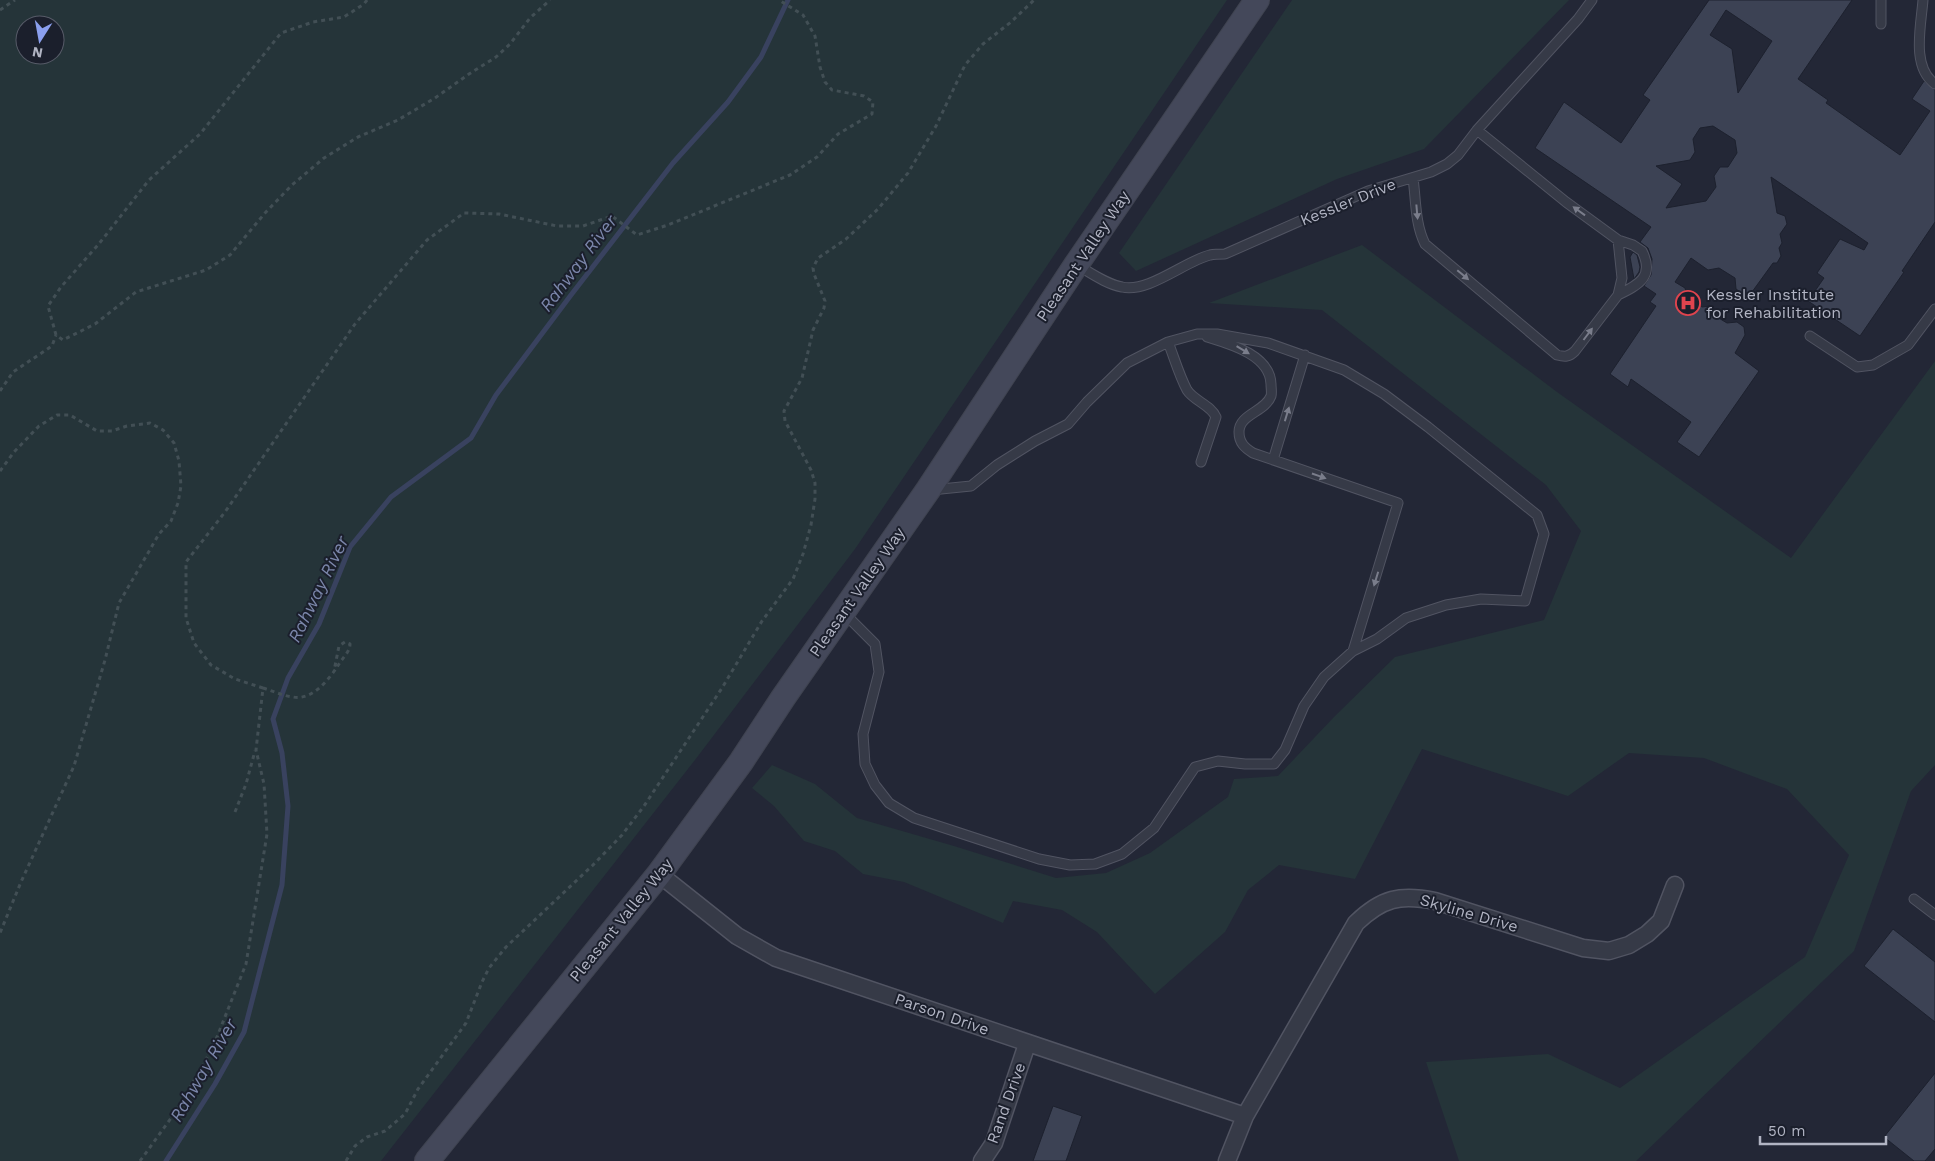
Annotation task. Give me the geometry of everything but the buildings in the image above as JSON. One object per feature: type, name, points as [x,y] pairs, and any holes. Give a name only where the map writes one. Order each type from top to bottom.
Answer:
[{"type":"main road","name":"Pleasant Valley Way","points":[[427,1161],[659,874],[741,762],[928,490],[1076,264],[1257,0]]},
{"type":"street","name":"Parson Drive","points":[[659,874],[737,936],[776,958],[1245,1116]]},
{"type":"street","name":"Skyline Drive","points":[[1228,1161],[1245,1116],[1356,923],[1370,909],[1383,902],[1414,897],[1435,901],[1583,948],[1609,951],[1635,941],[1647,934],[1661,921],[1675,885]]},
{"type":"street","name":"Rand Drive","points":[[982,1161],[994,1143],[1027,1044]]},
{"type":"lane","name":"Kessler Drive","points":[[1076,264],[1110,283],[1124,288],[1136,286],[1156,280],[1210,255],[1226,254],[1368,191],[1431,172],[1447,164],[1458,155],[1477,130],[1578,19],[1592,0]]},
{"type":"lane","points":[[1881,0],[1881,24]]},
{"type":"lane","points":[[1922,0],[1919,41],[1922,67],[1927,78],[1935,84]]},
{"type":"lane","points":[[1477,130],[1566,202],[1618,240],[1633,245],[1642,251],[1646,268],[1644,277],[1637,286],[1618,295]]},
{"type":"lane","points":[[1413,178],[1420,235],[1425,244],[1558,355],[1564,357],[1575,352],[1618,295],[1622,278],[1618,240]]},
{"type":"lane","points":[[1810,336],[1857,367],[1873,365],[1908,345],[1935,309]]},
{"type":"lane","points":[[843,612],[875,644],[879,672],[863,734],[866,764],[875,784],[889,803],[914,818],[1039,859],[1070,865],[1096,864],[1122,854],[1154,828],[1195,767],[1218,761],[1245,764],[1274,764],[1285,750],[1304,706],[1324,677],[1354,651],[1377,639],[1406,618],[1446,605],[1481,599],[1525,601],[1544,534],[1537,515],[1384,394],[1344,370],[1305,355],[1268,343],[1217,334],[1197,334],[1168,342],[1127,362],[1068,424],[1034,441],[997,465],[971,486],[928,490]]},
{"type":"lane","points":[[1197,334],[1234,345],[1258,359],[1271,377],[1271,396],[1264,405],[1247,417],[1239,428],[1239,438],[1244,447],[1253,453],[1398,503],[1354,651]]},
{"type":"lane","points":[[1168,342],[1188,391],[1213,411],[1216,417],[1201,462]]},
{"type":"lane","points":[[1273,460],[1305,355]]},
{"type":"lane","points":[[1914,899],[1935,916]]},
{"type":"path","points":[[0,10],[15,0]]},
{"type":"path","points":[[0,391],[13,372],[52,346],[56,335],[48,306],[61,287],[98,245],[149,180],[200,134],[280,33],[313,22],[344,17],[367,0]]},
{"type":"path","points":[[56,335],[63,340],[95,324],[136,292],[206,270],[230,255],[265,213],[292,185],[324,158],[358,137],[398,120],[496,57],[510,44],[530,18],[550,0]]},
{"type":"path","points":[[334,672],[339,646],[345,642],[350,644],[350,649],[334,672],[315,691],[303,697],[294,698],[235,679],[211,665],[194,643],[186,618],[186,562],[225,512],[355,324],[427,240],[464,213],[499,214],[557,226],[583,226],[612,216],[637,235],[676,222],[790,175],[817,157],[838,134],[872,114],[873,102],[864,96],[832,90],[824,82],[815,36],[803,15],[779,0]]},
{"type":"path","points":[[346,1161],[355,1146],[367,1137],[385,1131],[405,1114],[418,1089],[466,1023],[482,982],[506,947],[622,835],[722,688],[762,621],[793,579],[803,554],[811,525],[815,499],[811,470],[784,421],[784,411],[802,378],[813,330],[824,308],[824,301],[813,268],[818,258],[846,239],[878,209],[908,173],[936,126],[965,65],[983,44],[1011,22],[1034,0]]},
{"type":"path","points":[[0,471],[14,452],[39,426],[58,415],[70,415],[97,430],[112,431],[127,426],[150,423],[163,430],[174,443],[179,461],[181,486],[178,503],[171,520],[158,534],[119,603],[105,660],[74,766],[0,933]]},
{"type":"path","points":[[235,812],[256,750],[263,688]]},
{"type":"path","points":[[140,1161],[179,1107],[213,1048],[246,964],[267,834],[264,784],[256,750]]},
{"type":"shaded area","points":[[0,0],[1227,0],[855,549],[695,760],[381,1161],[0,1161]]},
{"type":"shaded area","points":[[1292,0],[1569,0],[1424,149],[1337,179],[1136,271],[1119,253]]},
{"type":"shaded area","points":[[1362,245],[1557,392],[1791,558],[1935,361],[1935,765],[1911,791],[1854,951],[1636,1161],[1459,1161],[1426,1062],[1548,1054],[1620,1088],[1805,957],[1849,855],[1787,789],[1704,758],[1629,753],[1568,796],[1422,749],[1355,879],[1279,865],[1248,890],[1225,932],[1155,994],[1097,932],[1062,910],[1013,901],[1003,923],[904,882],[863,874],[835,851],[804,841],[774,806],[752,788],[772,765],[815,784],[857,818],[1056,878],[1106,873],[1150,853],[1228,797],[1234,779],[1278,776],[1395,657],[1544,620],[1581,531],[1546,485],[1322,310],[1209,303]]},
{"type":"waterway","name":"Rahway River","points":[[166,1161],[215,1084],[244,1032],[282,885],[288,806],[282,753],[273,719],[288,678],[319,624],[350,547],[391,497],[471,438],[496,395],[571,295],[673,163],[728,102],[761,57],[788,0]]},
{"type":"place","name":"Kessler Institute for Rehabilitation","points":[[1688,303]]}]
